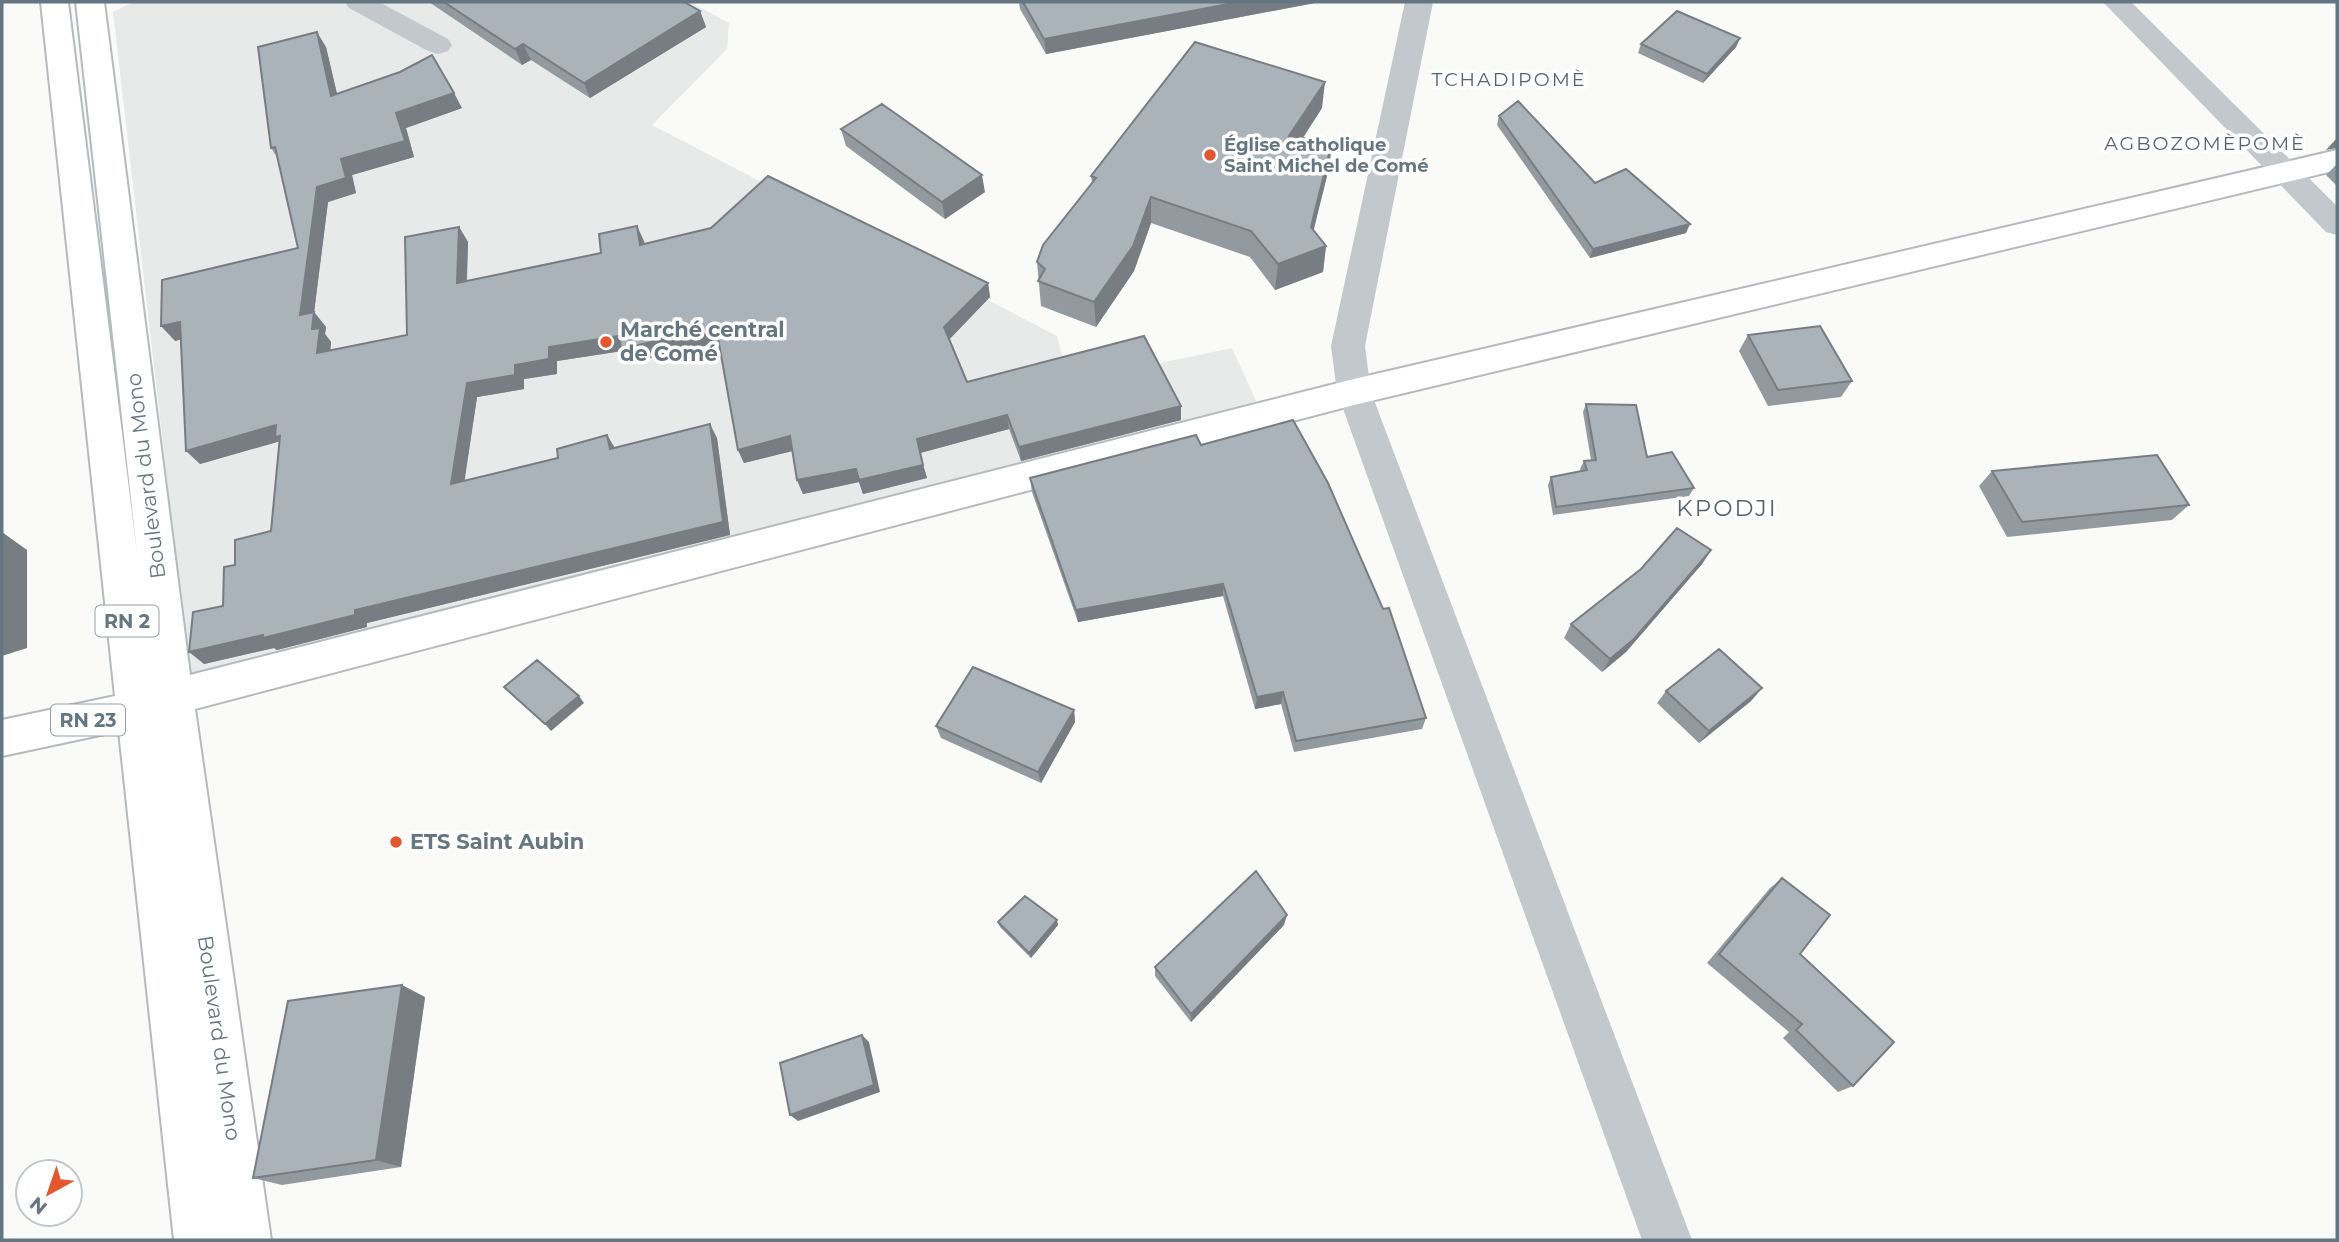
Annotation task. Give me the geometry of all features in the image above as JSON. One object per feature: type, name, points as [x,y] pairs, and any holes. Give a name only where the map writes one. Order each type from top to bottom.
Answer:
[{"type":"main road","name":"Boulevard du Mono","points":[[54,2],[155,703],[246,1240]]},
{"type":"main road","name":"Boulevard du Mono","points":[[90,2],[155,703],[199,1240]]},
{"type":"main road","points":[[155,703],[1354,392],[2337,160]]},
{"type":"main road","name":"RN 23","points":[[2,738],[155,703]]},
{"type":"street","points":[[359,2],[438,46]]},
{"type":"street","points":[[1419,2],[1348,346],[1354,392],[1667,1240]]},
{"type":"street","points":[[2116,2],[2337,224]]},
{"type":"shaded area","name":"Marché central de Comé","points":[[134,2],[690,2],[729,23],[727,49],[652,125],[1057,336],[1069,382],[1232,348],[1257,403],[190,677],[113,12]]},
{"type":"building","points":[[444,2],[684,2],[700,11],[584,83],[523,44],[515,49]]},
{"type":"building","points":[[1023,2],[1239,2],[1044,39]]},
{"type":"building","points":[[1677,11],[1740,38],[1707,74],[1641,44]]},
{"type":"building","points":[[317,32],[331,96],[400,72],[432,55],[454,93],[396,113],[405,141],[341,159],[346,178],[317,187],[300,315],[314,312],[312,329],[320,328],[317,353],[407,335],[405,237],[459,227],[457,283],[601,253],[599,234],[637,226],[640,245],[711,228],[768,176],[988,283],[944,327],[967,382],[1144,336],[1181,406],[1019,447],[1007,415],[917,439],[923,465],[859,480],[856,469],[797,480],[790,436],[738,450],[716,327],[621,349],[619,336],[549,347],[549,359],[515,365],[515,375],[467,383],[451,484],[558,458],[557,449],[607,435],[610,449],[710,424],[723,522],[355,610],[355,615],[263,638],[263,635],[189,652],[193,612],[223,606],[224,567],[235,565],[235,540],[271,531],[280,436],[275,437],[276,425],[186,451],[180,322],[161,326],[162,280],[298,248],[275,147],[271,148],[258,47]]},
{"type":"building","points":[[1195,42],[1325,82],[1289,136],[1332,142],[1311,227],[1326,246],[1278,264],[1251,231],[1151,197],[1133,246],[1094,302],[1038,281],[1045,269],[1037,262],[1043,245],[1096,178],[1091,176]]},
{"type":"building","points":[[1518,101],[1595,183],[1626,169],[1690,224],[1593,249],[1499,116]]},
{"type":"building","points":[[882,104],[982,175],[942,202],[841,129]]},
{"type":"building","points":[[1820,326],[1852,381],[1778,390],[1748,335]]},
{"type":"building","points":[[1586,404],[1636,405],[1647,457],[1672,452],[1694,488],[1556,507],[1551,477],[1587,470],[1584,461],[1596,460]]},
{"type":"building","points":[[1293,420],[1328,483],[1383,609],[1389,608],[1426,718],[1296,741],[1283,692],[1257,697],[1223,584],[1076,610],[1030,478],[1196,435],[1201,445]]},
{"type":"building","points":[[2157,455],[2189,505],[2022,522],[1992,471]]},
{"type":"building","points":[[1677,528],[1711,550],[1634,639],[1610,659],[1571,624],[1641,569]]},
{"type":"building","points":[[1719,649],[1762,688],[1709,731],[1666,691]]},
{"type":"building","points":[[537,660],[579,696],[545,724],[504,687]]},
{"type":"building","points":[[973,667],[1074,710],[1038,772],[936,726]]},
{"type":"building","points":[[1256,871],[1287,915],[1191,1014],[1155,967]]},
{"type":"building","points":[[1782,878],[1830,915],[1800,954],[1894,1042],[1853,1086],[1796,1030],[1802,1024],[1719,954]]},
{"type":"building","points":[[1025,896],[1057,920],[1029,953],[998,922]]},
{"type":"building","points":[[402,985],[376,1160],[253,1178],[288,1001]]},
{"type":"building","points":[[862,1035],[874,1085],[790,1115],[780,1063]]},
{"type":"place","name":"Église catholique Saint Michel de Comé","points":[[1210,155]]},
{"type":"place","name":"Marché central de Comé","points":[[606,342]]},
{"type":"place","name":"ETS Saint Aubin","points":[[396,842]]},
{"type":"district","name":"TCHADIPOMÈ","points":[[1509,79]]},
{"type":"district","name":"AGBOZOMÈPOMÈ","points":[[2205,143]]},
{"type":"district","name":"KPODJI","points":[[1727,508]]}]
